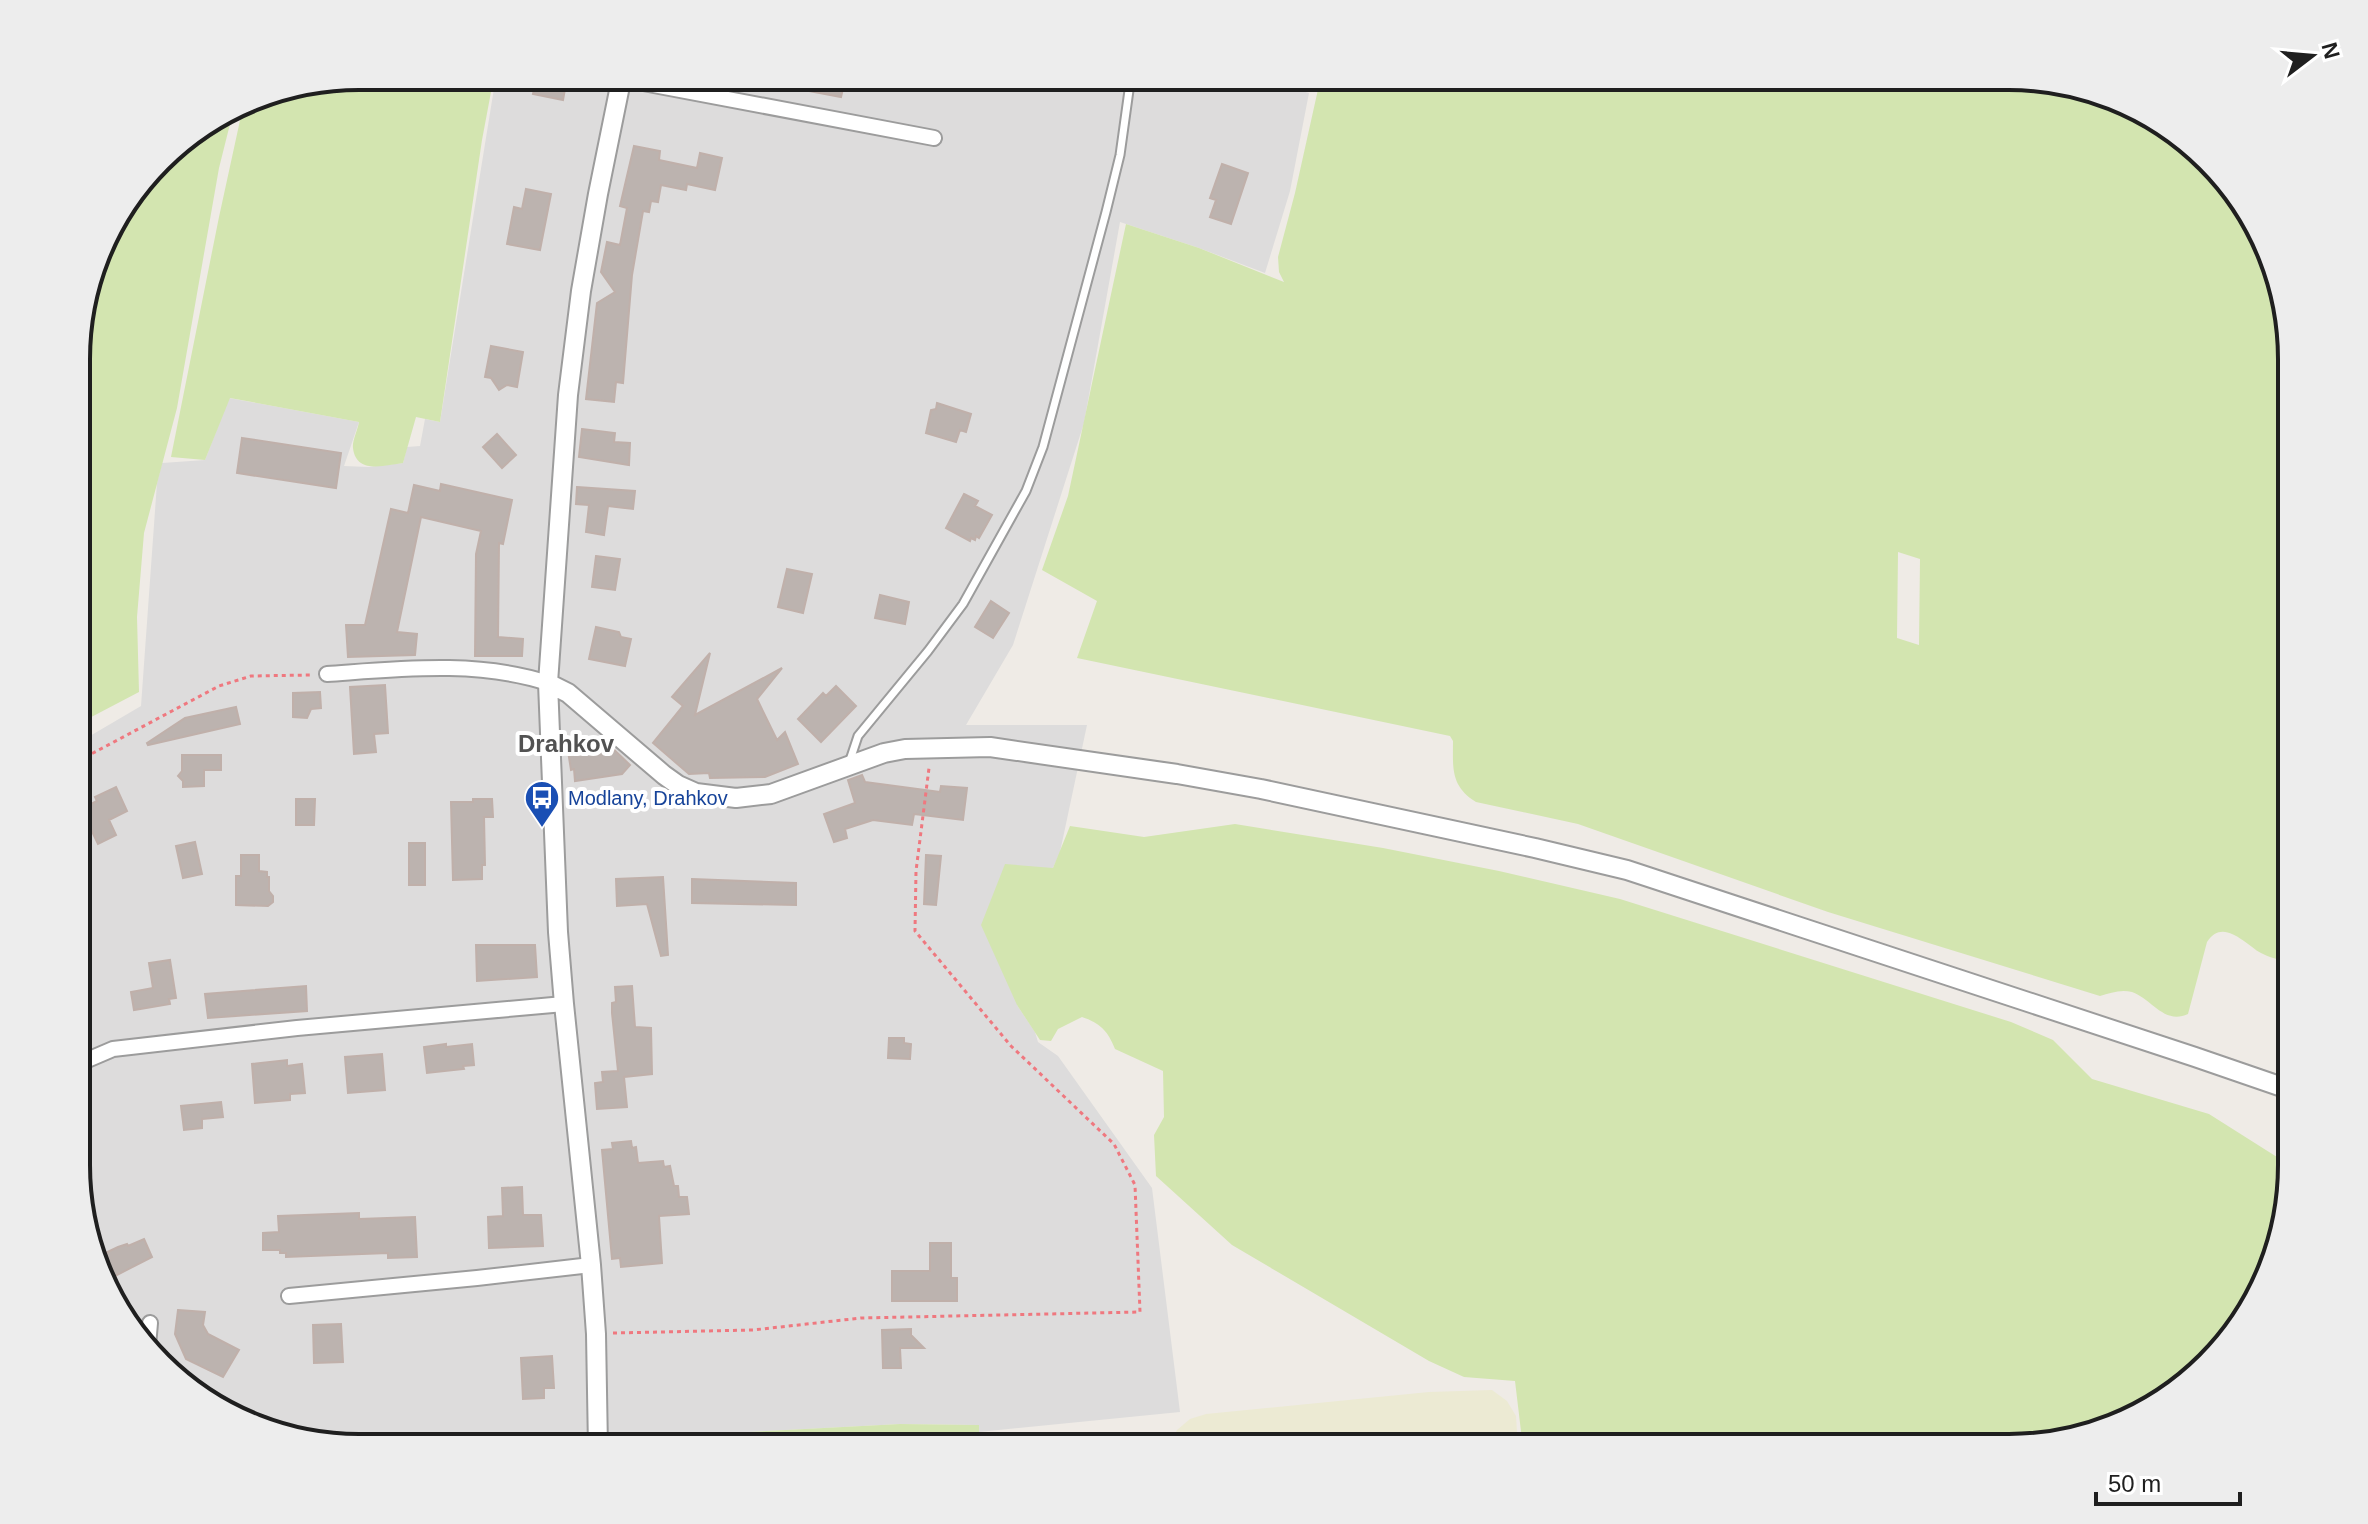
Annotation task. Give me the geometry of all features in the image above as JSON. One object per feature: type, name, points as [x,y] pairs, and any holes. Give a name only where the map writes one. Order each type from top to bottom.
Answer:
[{"type":"street","points":[[598,1434],[591,1265],[564,1004],[548,683],[568,395],[598,194],[620,90]]},
{"type":"street","points":[[684,90],[934,138]]},
{"type":"street","points":[[327,674],[401,668],[471,669],[523,675],[568,693],[678,785],[715,797],[771,794],[848,765],[905,749],[990,747],[1261,789],[1627,870],[2277,1085]]},
{"type":"street","points":[[90,1059],[113,1049],[312,1026],[564,1004]]},
{"type":"street","points":[[289,1296],[591,1265]]},
{"type":"street","points":[[149,1333],[150,1323]]},
{"type":"lane","points":[[848,765],[858,736],[963,604],[1026,491],[1043,447],[1106,212],[1120,155],[1129,90]]},
{"type":"path","points":[[90,755],[219,686],[251,676],[327,674]]},
{"type":"path","points":[[596,1334],[753,1330],[861,1318],[1140,1312],[1135,1185],[1114,1144],[1011,1046],[915,931],[916,871],[932,749]]},
{"type":"shaded area","name":"Drahkov","points":[[494,90],[1299,90],[1309,93],[1290,191],[1265,273],[1120,222],[1084,423],[1013,645],[966,725],[1087,725],[1060,852],[1053,868],[1017,1005],[1038,1042],[1058,1056],[1152,1188],[1180,1412],[979,1432],[978,1425],[900,1424],[716,1434],[324,1432],[272,1420],[209,1389],[169,1355],[135,1315],[110,1268],[92,1200],[90,736],[141,706],[157,483],[162,463],[205,460],[229,398],[359,422],[344,466],[403,463],[407,447],[420,446],[425,419],[440,422]]},
{"type":"shaded area","points":[[1492,1390],[1507,1401],[1516,1416],[1517,1433],[1175,1434],[1190,1419],[1206,1414],[1429,1392]]},
{"type":"green space","points":[[491,90],[440,422],[416,417],[403,463],[373,466],[360,462],[353,445],[359,422],[230,398],[205,460],[171,457],[241,118],[256,110],[324,92]]},
{"type":"green space","points":[[1318,90],[2009,90],[2044,92],[2079,99],[2112,110],[2159,135],[2211,182],[2233,209],[2258,256],[2273,306],[2277,341],[2277,959],[2264,955],[2227,932],[2213,935],[2207,942],[2188,1014],[2172,1016],[2132,992],[2120,991],[2100,996],[1828,912],[1578,824],[1476,802],[1457,783],[1450,736],[1077,658],[1097,601],[1042,570],[1068,496],[1126,224],[1199,248],[1284,282],[1279,272],[1278,257]],"holes":[[[1898,552],[1920,559],[1919,645],[1897,638]]]},
{"type":"green space","points":[[230,123],[219,168],[177,408],[144,533],[137,617],[139,692],[90,718],[92,324],[104,272],[135,209],[182,157]]},
{"type":"green space","points":[[1235,824],[1499,871],[1620,899],[2011,1022],[2053,1040],[2092,1079],[2209,1114],[2277,1157],[2273,1218],[2264,1252],[2233,1315],[2199,1355],[2144,1398],[2112,1414],[2079,1425],[2027,1433],[1521,1433],[1515,1381],[1464,1377],[1429,1361],[1232,1245],[1156,1176],[1154,1135],[1164,1117],[1163,1071],[1115,1049],[1103,1028],[1082,1017],[1058,1029],[1051,1041],[1040,1040],[1017,1005],[981,925],[1005,864],[1053,868],[1070,826],[1144,837]]},
{"type":"green space","points":[[900,1424],[979,1425],[979,1434],[716,1434]]},
{"type":"building","points":[[534,90],[565,90],[563,100],[533,94]]},
{"type":"building","points":[[804,90],[843,90],[841,97]]},
{"type":"building","points":[[634,146],[660,151],[659,160],[697,168],[700,153],[722,158],[715,190],[687,184],[686,190],[661,185],[658,202],[651,201],[649,212],[643,211],[632,275],[623,383],[616,382],[614,402],[586,399],[597,303],[615,292],[601,272],[607,242],[620,245],[627,208],[620,206]]},
{"type":"building","points":[[1222,164],[1248,173],[1231,224],[1210,217],[1216,200],[1210,198]]},
{"type":"building","points":[[526,189],[551,194],[540,250],[507,244],[514,207],[522,209]]},
{"type":"building","points":[[491,346],[523,352],[517,387],[507,385],[499,390],[491,378],[485,377]]},
{"type":"building","points":[[937,403],[971,414],[966,432],[960,430],[956,442],[926,433],[931,410],[936,409]]},
{"type":"building","points":[[582,429],[615,433],[614,442],[630,443],[629,465],[579,457]]},
{"type":"building","points":[[497,434],[516,455],[502,468],[483,447]]},
{"type":"building","points":[[242,438],[341,453],[336,488],[237,473]]},
{"type":"building","points":[[441,484],[512,500],[503,544],[499,543],[498,637],[523,639],[522,656],[475,656],[476,554],[481,531],[421,517],[397,632],[417,634],[415,655],[348,657],[346,625],[365,625],[391,509],[408,513],[414,485],[440,491]]},
{"type":"building","points":[[577,487],[635,491],[633,509],[608,506],[604,535],[586,532],[589,505],[576,504]]},
{"type":"building","points":[[964,494],[978,501],[975,506],[992,515],[979,538],[976,536],[975,540],[971,538],[970,541],[946,528]]},
{"type":"building","points":[[596,556],[620,559],[615,590],[592,587]]},
{"type":"building","points":[[787,569],[812,574],[803,613],[778,607]]},
{"type":"building","points":[[880,595],[909,602],[905,624],[875,618]]},
{"type":"building","points":[[991,601],[1009,613],[993,638],[975,627]]},
{"type":"building","points":[[596,627],[619,632],[621,637],[631,639],[625,666],[589,659]]},
{"type":"building","points":[[710,653],[695,715],[782,668],[757,699],[777,740],[785,732],[798,764],[765,777],[710,778],[709,773],[689,774],[653,743],[683,706],[672,697]]},
{"type":"building","points":[[385,685],[388,733],[374,734],[376,752],[354,754],[350,687]]},
{"type":"building","points":[[836,686],[856,706],[821,742],[798,719],[823,693],[826,696]]},
{"type":"building","points":[[320,692],[321,708],[311,709],[307,718],[293,717],[293,693]]},
{"type":"building","points":[[236,707],[240,724],[147,743],[185,718]]},
{"type":"building","points":[[608,744],[630,765],[622,774],[575,781],[568,751]]},
{"type":"building","points":[[182,755],[221,755],[221,770],[204,770],[204,786],[183,787],[183,781],[178,776],[182,771]]},
{"type":"building","points":[[862,775],[865,782],[940,792],[941,786],[967,788],[963,820],[914,814],[912,825],[873,820],[845,829],[847,838],[834,842],[824,814],[855,803],[848,780]]},
{"type":"building","points":[[116,787],[127,811],[109,820],[116,835],[98,844],[90,828],[90,804],[97,801],[95,797]]},
{"type":"building","points":[[296,799],[315,799],[314,825],[296,825]]},
{"type":"building","points":[[473,799],[492,799],[493,817],[484,817],[485,865],[482,865],[482,879],[453,880],[451,802],[473,802]]},
{"type":"building","points":[[195,842],[202,874],[183,878],[176,846]]},
{"type":"building","points":[[409,843],[425,843],[425,885],[409,885]]},
{"type":"building","points":[[241,855],[259,855],[259,871],[267,872],[269,891],[273,896],[273,902],[268,906],[236,905],[236,876],[241,876]]},
{"type":"building","points":[[926,855],[941,856],[936,905],[924,904]]},
{"type":"building","points":[[663,877],[668,955],[661,956],[647,904],[617,906],[616,879]]},
{"type":"building","points":[[692,879],[796,883],[796,905],[692,903]]},
{"type":"building","points":[[476,945],[535,945],[537,977],[477,981]]},
{"type":"building","points":[[170,960],[176,998],[169,999],[170,1004],[134,1010],[131,992],[153,988],[149,963]]},
{"type":"building","points":[[306,986],[307,1011],[208,1018],[205,994]]},
{"type":"building","points":[[632,986],[635,1027],[651,1028],[652,1074],[624,1077],[627,1107],[597,1109],[595,1083],[603,1082],[602,1072],[618,1071],[612,1013],[612,1003],[616,1002],[615,987]]},
{"type":"building","points":[[889,1038],[904,1038],[904,1043],[911,1044],[910,1059],[888,1058]]},
{"type":"building","points":[[446,1044],[446,1047],[472,1044],[474,1065],[427,1073],[424,1047]]},
{"type":"building","points":[[382,1054],[385,1090],[348,1093],[345,1057]]},
{"type":"building","points":[[287,1060],[287,1066],[302,1064],[305,1093],[290,1094],[290,1100],[255,1103],[252,1064]]},
{"type":"building","points":[[221,1102],[223,1117],[202,1119],[202,1128],[184,1130],[181,1106]]},
{"type":"building","points":[[631,1141],[632,1148],[636,1147],[638,1163],[663,1161],[664,1167],[670,1166],[679,1197],[687,1197],[689,1214],[659,1216],[662,1263],[621,1267],[620,1258],[612,1259],[602,1150],[613,1149],[612,1143]]},
{"type":"building","points":[[522,1187],[523,1215],[541,1215],[543,1246],[489,1248],[488,1217],[503,1216],[502,1188]]},
{"type":"building","points":[[359,1213],[359,1219],[415,1217],[417,1257],[388,1258],[388,1253],[286,1257],[286,1253],[280,1253],[280,1250],[263,1250],[263,1233],[279,1232],[278,1216]]},
{"type":"building","points":[[144,1239],[152,1257],[114,1276],[105,1253]]},
{"type":"building","points":[[930,1243],[951,1243],[951,1278],[957,1278],[957,1301],[892,1301],[892,1271],[930,1271]]},
{"type":"building","points":[[178,1310],[205,1312],[203,1325],[208,1334],[239,1350],[223,1377],[186,1359],[175,1334]]},
{"type":"building","points":[[341,1324],[343,1362],[314,1363],[313,1325]]},
{"type":"building","points":[[911,1329],[911,1335],[924,1348],[900,1348],[901,1368],[883,1368],[882,1330]]},
{"type":"building","points":[[552,1356],[554,1388],[544,1388],[544,1398],[523,1399],[521,1358]]},
{"type":"place","name":"Modlany, Drahkov","points":[[542,829]]},
{"type":"district","name":"Drahkov","points":[[566,744]]}]
